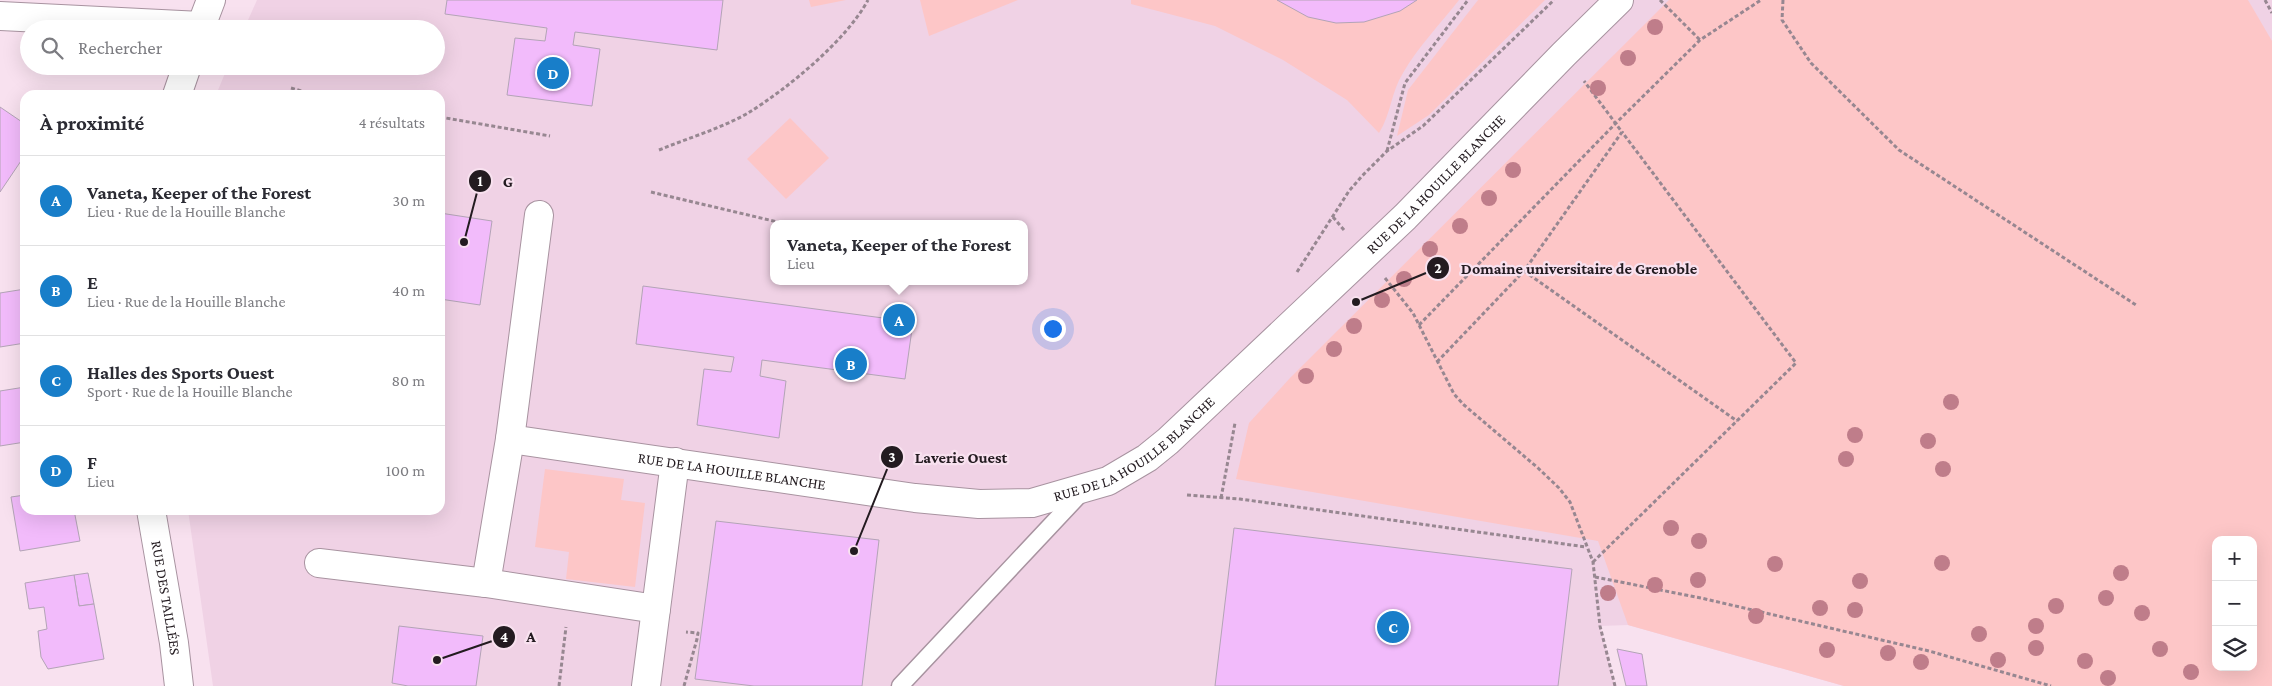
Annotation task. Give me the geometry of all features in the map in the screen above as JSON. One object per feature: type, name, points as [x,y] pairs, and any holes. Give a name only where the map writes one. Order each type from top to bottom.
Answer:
[{"type":"street","points":[[204,20],[211,0]]},
{"type":"street","name":"RUE DE LA HOUILLE BLANCHE","points":[[512,429],[675,462],[915,498],[979,504],[1032,503],[1108,481],[1132,468],[1168,441],[1405,217],[1619,0]]},
{"type":"street","points":[[0,16],[67,20]]},
{"type":"street","points":[[180,90],[184,75]]},
{"type":"street","points":[[486,583],[512,429],[539,215]]},
{"type":"street","points":[[646,686],[675,462]]},
{"type":"street","name":"RUE DES TAILLÉES","points":[[152,515],[174,643],[179,686]]},
{"type":"street","points":[[319,563],[486,583],[656,609]]},
{"type":"lane","points":[[900,686],[1084,489]]},
{"type":"path","points":[[659,150],[728,123],[770,97],[842,35],[868,0]]},
{"type":"path","points":[[1387,151],[1405,83],[1468,0]]},
{"type":"path","points":[[1292,280],[1356,183],[1387,151],[1422,126],[1554,0]]},
{"type":"path","points":[[1660,0],[1700,40]]},
{"type":"path","points":[[1419,324],[1700,40],[1761,0]]},
{"type":"path","points":[[1783,0],[1782,20],[1812,63],[1898,150],[2136,305]]},
{"type":"path","points":[[2265,0],[2272,13]]},
{"type":"path","points":[[1564,54],[1796,363],[1592,562]]},
{"type":"path","points":[[291,88],[298,90]]},
{"type":"path","points":[[445,118],[550,136]]},
{"type":"path","points":[[1437,362],[1524,271],[1622,132]]},
{"type":"path","points":[[651,192],[770,220]]},
{"type":"path","points":[[1333,217],[1399,295],[1419,324],[1447,383],[1464,405],[1538,468],[1566,496],[1575,512],[1592,562],[1600,626],[1614,686]]},
{"type":"path","points":[[1524,271],[1737,421]]},
{"type":"path","points":[[1187,495],[1240,499],[1586,547]]},
{"type":"path","points":[[1595,576],[1701,598],[1929,651],[2051,686]]},
{"type":"path","points":[[559,686],[570,596]]},
{"type":"path","points":[[684,686],[698,633],[691,633]]},
{"type":"shaded area","points":[[257,0],[2272,0],[2272,686],[1844,686],[1628,625],[1600,626],[1615,686],[213,686],[189,515],[445,515],[445,90],[218,90],[224,75],[445,75],[445,20],[248,20]]},
{"type":"shaded area","points":[[809,0],[846,0],[811,7]]},
{"type":"shaded area","points":[[920,0],[1018,0],[929,36]]},
{"type":"shaded area","points":[[1131,0],[1277,0],[1364,22],[1400,11],[1417,0],[1459,0],[1409,63],[1399,80],[1379,133],[1347,100],[1283,60],[1215,26],[1131,4]]},
{"type":"shaded area","points":[[1478,0],[1545,0],[1429,115],[1397,136],[1408,90]]},
{"type":"shaded area","points":[[1669,0],[2248,0],[2272,41],[2272,686],[1844,686],[1628,625],[1598,541],[1236,479],[1249,423],[1290,378]]},
{"type":"shaded area","points":[[790,118],[829,158],[786,199],[747,159]]},
{"type":"shaded area","points":[[545,469],[624,479],[621,500],[645,503],[635,587],[566,579],[569,552],[535,547]]},
{"type":"building","points":[[447,0],[723,0],[717,50],[575,32],[573,45],[600,49],[592,106],[507,95],[515,38],[545,41],[547,28],[445,14]]},
{"type":"building","points":[[1277,0],[1417,0],[1400,11],[1364,22],[1336,23],[1308,17]]},
{"type":"building","points":[[0,107],[20,121],[20,162],[0,192]]},
{"type":"building","points":[[445,214],[492,221],[480,305],[445,300]]},
{"type":"building","points":[[643,286],[913,322],[905,379],[762,360],[760,376],[786,381],[779,438],[697,425],[704,369],[731,372],[734,357],[636,344]]},
{"type":"building","points":[[20,290],[20,344],[0,347],[0,293]]},
{"type":"building","points":[[20,388],[20,443],[0,446],[0,391]]},
{"type":"building","points":[[20,496],[20,515],[75,515],[80,541],[20,551],[11,497]]},
{"type":"building","points":[[716,521],[879,540],[862,686],[754,686],[695,679]]},
{"type":"building","points":[[1234,528],[1572,569],[1558,686],[1215,686]]},
{"type":"building","points":[[88,573],[94,604],[79,606],[74,575]]},
{"type":"building","points":[[74,575],[79,606],[94,604],[104,659],[48,669],[41,657],[38,631],[47,629],[44,607],[29,609],[25,583]]},
{"type":"building","points":[[399,626],[483,636],[476,686],[408,686],[392,683]]},
{"type":"building","points":[[1617,649],[1642,654],[1647,686],[1626,686]]},
{"type":"place","name":"F","points":[[553,73]]},
{"type":"place","name":"G","points":[[464,242]]},
{"type":"place","name":"Domaine universitaire de Grenoble","points":[[1356,302]]},
{"type":"place","name":"Vaneta, Keeper of the Forest","points":[[899,320]]},
{"type":"place","name":"E","points":[[851,364]]},
{"type":"place","name":"Laverie Ouest","points":[[854,551]]},
{"type":"place","name":"Halles des Sports Ouest","points":[[1393,627]]},
{"type":"place","name":"A","points":[[437,660]]}]
